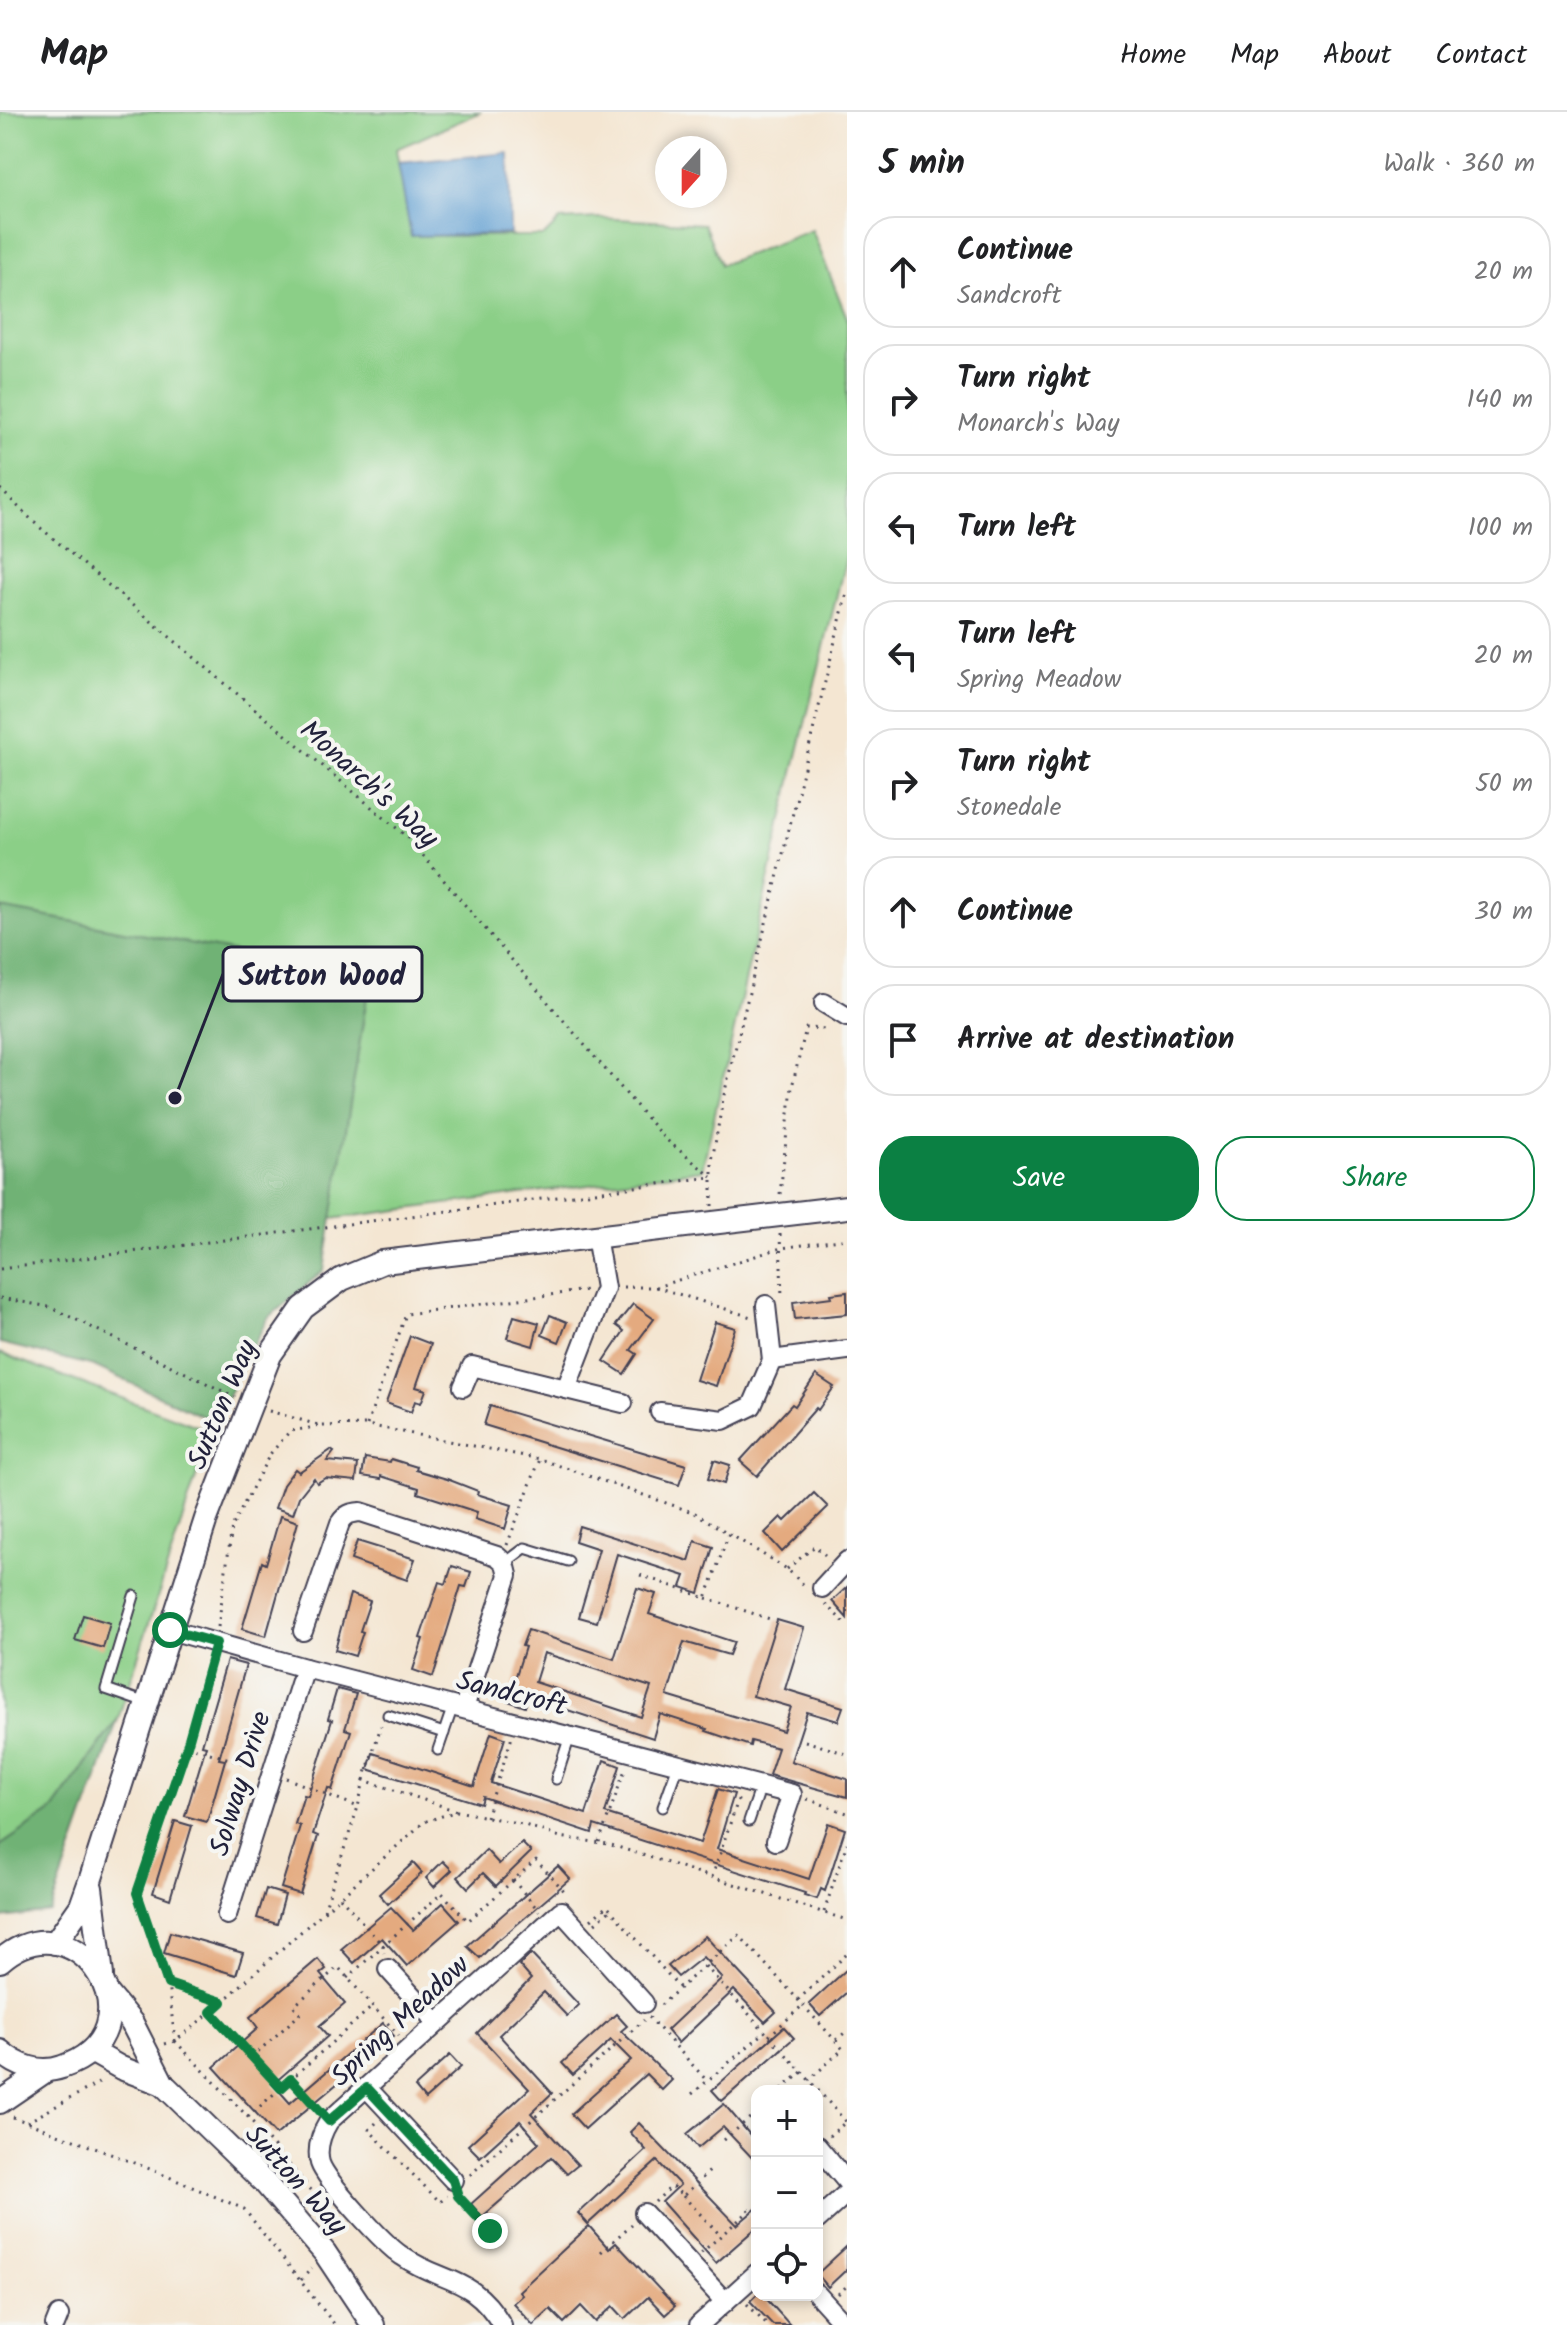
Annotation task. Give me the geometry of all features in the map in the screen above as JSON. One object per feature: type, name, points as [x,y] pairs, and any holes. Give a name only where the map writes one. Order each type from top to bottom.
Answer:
[{"type":"street","points":[[827,1029],[837,1011]]},
{"type":"street","name":"Sutton Way","points":[[55,1943],[81,1906],[206,1519],[270,1355],[303,1308],[342,1279],[383,1262],[847,1207]]},
{"type":"street","points":[[566,1389],[605,1288],[596,1236]]},
{"type":"street","points":[[660,1412],[723,1420],[752,1406],[772,1360],[766,1305]]},
{"type":"street","points":[[772,1360],[847,1350]]},
{"type":"street","points":[[463,1387],[472,1366],[623,1403]]},
{"type":"street","points":[[303,1631],[340,1523],[352,1513],[361,1512],[504,1561],[508,1575],[458,1707]]},
{"type":"street","points":[[817,1592],[843,1565],[825,1555]]},
{"type":"street","name":"Sandcroft","points":[[170,1630],[792,1794],[776,1841]]},
{"type":"street","name":"Solway Drive","points":[[227,1915],[305,1668]]},
{"type":"street","name":"Sutton Way","points":[[91,1878],[92,1911],[105,1985],[132,2023],[163,2084],[266,2184],[325,2253],[373,2325]]},
{"type":"street","points":[[549,1922],[561,1911],[586,1927],[646,2010]]},
{"type":"street","name":"Spring Meadow","points":[[502,2325],[474,2290],[400,2256],[331,2182],[321,2166],[318,2152],[329,2121],[549,1922]]},
{"type":"street","points":[[0,2051],[16,2063],[32,2069],[47,2070],[75,2063],[91,2051],[106,2028],[110,2009],[105,1985],[85,1956],[69,1947],[55,1943],[29,1944],[2,1956]]},
{"type":"street","points":[[388,1969],[436,2022]]},
{"type":"street","name":"Sutton Way","points":[[91,2051],[121,2068],[163,2084]]},
{"type":"street","points":[[7,2109],[47,2070]]},
{"type":"street","points":[[367,2088],[455,2184]]},
{"type":"street","points":[[823,2153],[847,2182]]},
{"type":"street","points":[[823,2215],[847,2193]]},
{"type":"street","points":[[644,2213],[689,2264],[730,2297]]},
{"type":"street","points":[[699,2325],[751,2278]]},
{"type":"street","points":[[823,2301],[845,2325]]},
{"type":"lane","points":[[504,1561],[525,1548],[568,1561]]},
{"type":"lane","points":[[134,1596],[106,1689],[146,1703]]},
{"type":"lane","points":[[438,1750],[458,1707]]},
{"type":"lane","points":[[388,1715],[444,1733]]},
{"type":"lane","points":[[556,1779],[571,1736]]},
{"type":"lane","points":[[663,1807],[679,1764]]},
{"type":"lane","points":[[749,1821],[752,1784]]},
{"type":"path","name":"Monarch's Way","points":[[0,489],[36,524],[407,837],[663,1137],[712,1177]]},
{"type":"path","points":[[713,1222],[712,1177],[723,1099],[847,592]]},
{"type":"path","points":[[778,1214],[792,1087],[806,1028],[827,1029]]},
{"type":"path","points":[[0,1269],[712,1177]]},
{"type":"path","points":[[367,1425],[406,1314],[605,1288],[656,1287],[781,1248],[847,1239]]},
{"type":"path","points":[[656,1287],[756,1319],[766,1305],[782,1298],[781,1248]]},
{"type":"path","points":[[0,1298],[50,1307],[239,1398]]},
{"type":"path","points":[[263,1410],[322,1426]]},
{"type":"path","points":[[300,2281],[344,2228],[248,2117],[175,2041],[168,1984],[137,1893],[187,1746],[216,1643],[232,1527],[270,1454],[290,1431],[322,1426],[367,1425],[540,1459],[695,1513],[787,1569],[817,1592],[847,1625]]},
{"type":"path","points":[[504,1561],[540,1459]]},
{"type":"path","points":[[706,1598],[729,1533]]},
{"type":"path","points":[[787,1569],[815,1546],[825,1555]]},
{"type":"path","points":[[640,1575],[770,1619]]},
{"type":"path","points":[[323,1913],[358,1807],[365,1771],[393,1691]]},
{"type":"path","points":[[486,1817],[517,1722]]},
{"type":"path","points":[[805,1741],[847,1754]]},
{"type":"path","points":[[187,1746],[271,1771],[358,1807]]},
{"type":"path","points":[[599,1843],[631,1752]]},
{"type":"path","points":[[364,1780],[457,1811],[522,1824],[560,1837],[599,1843],[847,1920]]},
{"type":"path","points":[[712,1877],[752,1784]]},
{"type":"path","points":[[803,1798],[847,1813]]},
{"type":"path","points":[[146,2049],[175,2041],[211,2012],[424,1822],[457,1811]]},
{"type":"path","points":[[824,1912],[847,1843]]},
{"type":"path","points":[[347,1978],[442,1893],[468,1921],[536,1860],[572,1900]]},
{"type":"path","points":[[513,1880],[549,1922]]},
{"type":"path","points":[[340,1897],[383,1946],[388,1969]]},
{"type":"path","points":[[586,1927],[607,1906],[680,1988]]},
{"type":"path","points":[[586,1927],[611,1910]]},
{"type":"path","points":[[388,2110],[369,2130],[440,2202],[455,2184],[646,2010],[680,1988],[739,1935],[843,2049],[809,2080]]},
{"type":"path","points":[[798,2000],[847,1954]]},
{"type":"path","points":[[705,1966],[846,2121],[823,2141]]},
{"type":"path","points":[[252,2057],[300,2014],[294,2006],[338,1967],[409,2048]]},
{"type":"path","points":[[168,1984],[222,2002]]},
{"type":"path","points":[[769,2036],[803,2005]]},
{"type":"path","points":[[248,2117],[373,2006]]},
{"type":"path","points":[[646,2010],[708,2082]]},
{"type":"path","points":[[211,2012],[281,2088]]},
{"type":"path","points":[[836,2040],[847,2031]]},
{"type":"path","points":[[692,2094],[765,2032]]},
{"type":"path","points":[[27,2122],[99,2084],[121,2068]]},
{"type":"path","points":[[787,2085],[802,2072]]},
{"type":"path","points":[[291,2079],[329,2121]]},
{"type":"path","points":[[7,2109],[27,2122],[244,2209],[335,2325]]},
{"type":"path","points":[[724,2140],[751,2117]]},
{"type":"path","points":[[455,2184],[458,2196],[490,2231]]},
{"type":"path","points":[[683,2196],[721,2236]]},
{"type":"path","points":[[689,2264],[749,2211],[747,2204]]},
{"type":"path","points":[[730,2297],[768,2325]]},
{"type":"green space","points":[[0,112],[481,112],[396,149],[411,236],[544,236],[560,220],[599,218],[704,224],[721,265],[812,230],[847,318],[847,554],[794,768],[702,1170],[331,1219],[370,977],[0,908]]},
{"type":"green space","points":[[0,908],[370,977],[324,1270],[267,1319],[215,1422],[94,1366],[0,1343]]},
{"type":"green space","points":[[0,1353],[211,1431],[118,1719],[53,1810],[0,1846]]},
{"type":"green space","points":[[118,1719],[50,1912],[0,1918],[0,1846],[53,1810]]},
{"type":"water","points":[[509,153],[510,234],[411,236],[398,163]]},
{"type":"building","points":[[847,1292],[847,1314],[795,1319],[793,1302]]},
{"type":"building","points":[[633,1304],[654,1319],[631,1350],[637,1354],[624,1374],[604,1361],[624,1331],[616,1325]]},
{"type":"building","points":[[550,1315],[567,1322],[559,1342],[542,1335]]},
{"type":"building","points":[[514,1316],[539,1323],[533,1346],[507,1338]]},
{"type":"building","points":[[715,1322],[735,1328],[716,1386],[696,1380]]},
{"type":"building","points":[[410,1336],[431,1344],[416,1387],[426,1390],[421,1403],[415,1401],[411,1412],[386,1403]]},
{"type":"building","points":[[816,1375],[834,1387],[818,1410],[816,1408],[757,1476],[740,1461],[792,1404],[795,1406]]},
{"type":"building","points":[[490,1406],[686,1465],[679,1485],[484,1425]]},
{"type":"building","points":[[331,1450],[334,1452],[327,1461],[358,1464],[356,1481],[325,1478],[317,1483],[314,1478],[299,1497],[293,1514],[275,1508],[283,1485],[295,1469],[299,1472]]},
{"type":"building","points":[[365,1458],[390,1462],[391,1459],[417,1467],[416,1470],[512,1505],[505,1529],[475,1519],[477,1512],[418,1493],[419,1488],[381,1476],[381,1479],[362,1476]]},
{"type":"building","points":[[714,1460],[730,1465],[724,1484],[708,1479]]},
{"type":"building","points":[[814,1493],[828,1507],[782,1552],[765,1533],[781,1517],[785,1521]]},
{"type":"building","points":[[280,1516],[298,1522],[266,1636],[242,1629]]},
{"type":"building","points":[[579,1526],[689,1561],[695,1541],[713,1547],[699,1593],[681,1587],[685,1576],[617,1554],[597,1622],[579,1617],[599,1549],[575,1541]]},
{"type":"building","points":[[357,1541],[415,1559],[407,1580],[351,1560]]},
{"type":"building","points":[[452,1566],[471,1572],[466,1587],[461,1586],[433,1677],[413,1670],[439,1582],[446,1584]]},
{"type":"building","points":[[847,1587],[847,1618],[832,1601]]},
{"type":"building","points":[[637,1588],[656,1594],[649,1614],[734,1642],[729,1655],[684,1642],[667,1696],[783,1731],[791,1707],[753,1696],[777,1620],[804,1628],[785,1689],[843,1707],[838,1721],[807,1712],[791,1761],[847,1779],[847,1797],[769,1775],[778,1748],[751,1741],[750,1746],[660,1714],[653,1738],[528,1697],[525,1707],[508,1701],[528,1630],[614,1659]],"holes":[[[544,1653],[651,1687],[641,1717],[535,1682]]]},
{"type":"building","points":[[350,1594],[370,1601],[355,1656],[335,1650]]},
{"type":"building","points":[[83,1615],[110,1623],[103,1648],[75,1640]]},
{"type":"building","points":[[227,1660],[246,1665],[219,1759],[225,1760],[207,1822],[185,1816]]},
{"type":"building","points":[[337,1689],[356,1694],[345,1729],[351,1731],[332,1790],[328,1788],[313,1834],[318,1836],[300,1894],[281,1888],[300,1826],[295,1824],[304,1795],[308,1796],[332,1720],[328,1719]]},
{"type":"building","points":[[491,1733],[505,1738],[491,1783],[586,1814],[604,1760],[620,1766],[605,1813],[700,1843],[718,1789],[734,1794],[717,1849],[809,1879],[828,1823],[845,1829],[825,1891],[821,1889],[817,1899],[594,1825],[592,1833],[483,1797],[481,1804],[368,1769],[373,1753],[474,1786]]},
{"type":"building","points":[[175,1821],[192,1826],[170,1899],[153,1893]]},
{"type":"building","points":[[522,1843],[531,1852],[496,1886],[483,1873],[468,1888],[458,1877],[486,1850],[499,1864]]},
{"type":"building","points":[[443,1861],[452,1870],[434,1887],[426,1878]]},
{"type":"building","points":[[413,1863],[422,1873],[388,1904],[379,1894]]},
{"type":"building","points":[[558,1866],[570,1879],[499,1938],[480,1958],[467,1946]]},
{"type":"building","points":[[266,1889],[285,1895],[277,1924],[257,1918]]},
{"type":"building","points":[[443,1903],[459,1921],[407,1966],[382,1938],[354,1963],[341,1949],[391,1907],[413,1930]]},
{"type":"building","points":[[170,1932],[243,1953],[236,1975],[164,1953]]},
{"type":"building","points":[[705,1936],[776,2012],[765,2022],[734,1990],[678,2043],[667,2030],[722,1978],[703,1957],[678,1977],[668,1966]]},
{"type":"building","points":[[531,1954],[579,2005],[567,2016],[544,1992],[499,2035],[552,2093],[531,2113],[578,2165],[567,2174],[551,2157],[482,2217],[471,2204],[539,2143],[520,2121],[480,2157],[468,2145],[529,2089],[477,2033],[531,1979],[519,1965]]},
{"type":"building","points":[[318,1959],[326,1969],[320,1974],[345,2004],[319,2026],[328,2036],[273,2084],[290,2103],[383,2023],[394,2036],[276,2135],[214,2067],[258,2028],[250,2017]]},
{"type":"building","points":[[847,1969],[847,1992],[820,2016],[809,2004]]},
{"type":"building","points":[[616,2014],[627,2026],[621,2031],[672,2080],[662,2090],[646,2074],[585,2129],[571,2114],[631,2060],[611,2040],[573,2075],[562,2063]]},
{"type":"building","points":[[784,2027],[794,2038],[722,2101],[712,2090]]},
{"type":"building","points":[[450,2055],[461,2067],[425,2099],[415,2087]]},
{"type":"building","points":[[724,2104],[751,2136],[751,2157],[723,2127],[698,2148],[687,2134]]},
{"type":"building","points":[[639,2123],[737,2225],[751,2213],[751,2232],[716,2263],[662,2202],[680,2185],[657,2161],[588,2224],[578,2213],[646,2150],[630,2132]]},
{"type":"building","points":[[589,2226],[609,2249],[616,2243],[675,2306],[665,2315],[648,2297],[625,2319],[613,2306],[596,2322],[581,2306],[564,2323],[550,2309],[533,2325],[513,2303],[522,2295],[519,2291]]},
{"type":"building","points":[[847,2246],[847,2269],[828,2287],[823,2281],[823,2268]]},
{"type":"building","points":[[750,2301],[768,2301],[790,2325],[773,2325]]},
{"type":"place","name":"Sutton Wood","points":[[175,1098]]},
{"type":"route","points":[[170,1630],[216,1643],[187,1746],[137,1893],[168,1984],[222,2002],[211,2012],[281,2088],[291,2079],[329,2121],[367,2088],[453,2180],[458,2196],[490,2231]]}]
